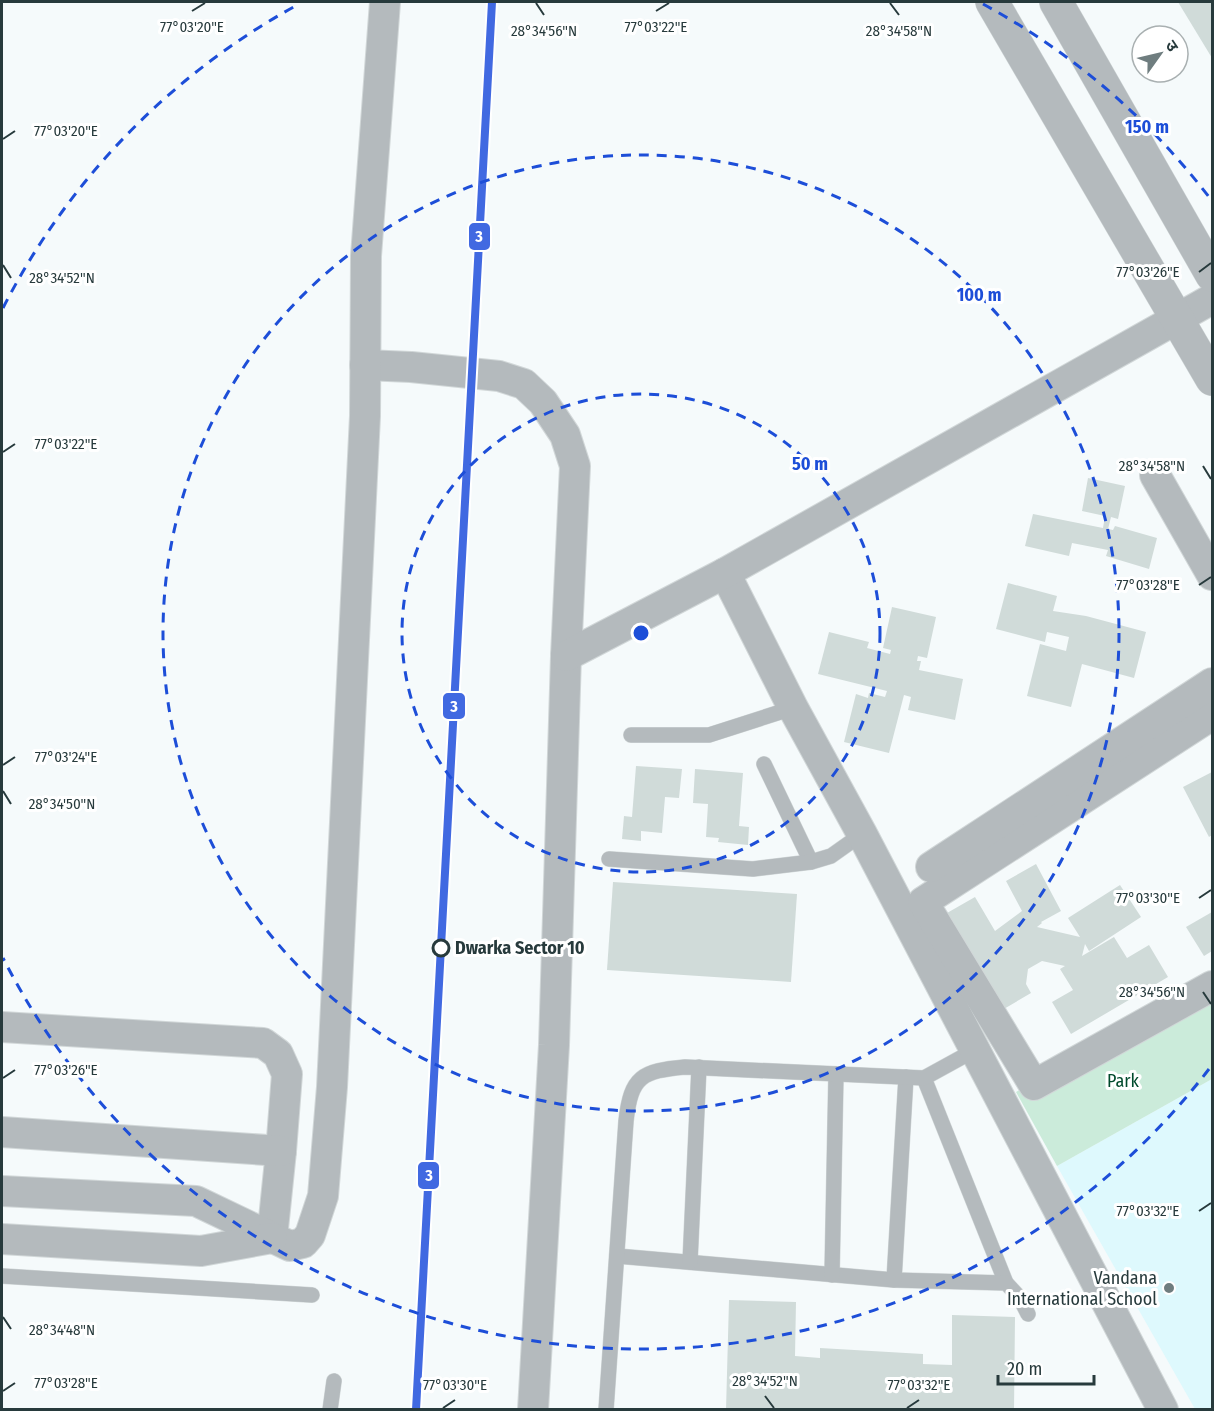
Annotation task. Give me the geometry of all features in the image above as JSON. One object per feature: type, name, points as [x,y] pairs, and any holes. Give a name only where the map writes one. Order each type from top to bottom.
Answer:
[{"type":"street","points":[[2,1191],[196,1201],[290,1246],[303,1243],[310,1235],[323,1196],[332,1086],[364,427],[366,256],[385,2]]},
{"type":"street","points":[[992,2],[1178,318],[1209,366]]},
{"type":"street","points":[[1056,2],[1212,275]]},
{"type":"street","points":[[566,656],[725,573],[1212,299]]},
{"type":"street","points":[[365,365],[499,376],[524,384],[543,402],[565,435],[575,466],[566,656],[554,1045],[533,1410]]},
{"type":"street","points":[[1155,475],[1212,575]]},
{"type":"street","points":[[725,573],[793,708],[975,1050],[1154,1405]]},
{"type":"street","points":[[932,867],[1212,683]]},
{"type":"street","points":[[1212,715],[923,902],[1034,1084],[1212,986]]},
{"type":"street","points":[[2,1027],[263,1043],[278,1054],[287,1074],[272,1238]]},
{"type":"street","points":[[2,1132],[281,1151]]},
{"type":"street","points":[[2,1239],[201,1251],[272,1238]]},
{"type":"lane","points":[[631,735],[709,735],[793,708]]},
{"type":"lane","points":[[764,764],[812,862]]},
{"type":"lane","points":[[609,859],[753,869],[812,862],[831,856],[862,834]]},
{"type":"lane","points":[[606,1410],[626,1121],[628,1103],[641,1077],[664,1069],[699,1067],[924,1078],[975,1050]]},
{"type":"lane","points":[[690,1262],[699,1067]]},
{"type":"lane","points":[[832,1275],[836,1074]]},
{"type":"lane","points":[[894,1280],[906,1077]]},
{"type":"lane","points":[[924,1078],[1006,1283],[1020,1298],[1028,1314]]},
{"type":"lane","points":[[617,1256],[894,1280],[1006,1283]]},
{"type":"lane","points":[[2,1276],[312,1294]]},
{"type":"lane","points":[[330,1410],[333,1381]]},
{"type":"shaded area","name":"Vandana International School","points":[[1212,1079],[1212,1409],[1195,1409],[1057,1166]]},
{"type":"green space","name":"Park","points":[[1212,982],[1212,1079],[1057,1166],[1016,1092]]},
{"type":"building","points":[[1178,2],[1212,2],[1212,58]]},
{"type":"building","points":[[1088,478],[1125,486],[1118,519],[1111,517],[1108,529],[1113,530],[1115,526],[1157,538],[1149,569],[1106,556],[1108,550],[1072,543],[1069,556],[1025,546],[1033,514],[1103,528],[1105,516],[1082,511]]},
{"type":"building","points":[[1008,583],[1057,596],[1053,611],[1086,616],[1146,632],[1134,678],[1082,664],[1071,707],[1027,696],[1040,644],[1066,651],[1069,637],[1047,632],[1045,642],[996,629]]},
{"type":"building","points":[[892,607],[936,617],[927,658],[918,656],[917,661],[921,661],[919,670],[963,679],[955,720],[908,710],[911,697],[904,695],[889,753],[844,742],[856,694],[868,698],[869,693],[885,697],[887,691],[818,674],[829,632],[869,642],[867,648],[890,654],[891,650],[883,648]]},
{"type":"building","points":[[636,766],[682,769],[679,798],[665,797],[662,833],[641,831],[641,841],[622,839],[624,816],[632,817]]},
{"type":"building","points":[[695,769],[743,773],[739,826],[749,827],[748,845],[718,842],[719,838],[706,837],[708,804],[693,803]]},
{"type":"building","points":[[1212,772],[1212,835],[1209,837],[1183,787]]},
{"type":"building","points":[[1036,864],[1061,911],[1041,922],[1037,927],[1080,937],[1068,918],[1120,885],[1141,917],[1089,951],[1085,944],[1082,956],[1114,937],[1127,958],[1149,945],[1168,977],[1071,1034],[1052,1002],[1073,990],[1060,969],[1065,966],[1042,961],[1028,969],[1026,984],[1031,993],[997,1013],[940,917],[975,897],[995,931],[1022,911],[1006,881]]},
{"type":"building","points":[[613,882],[797,894],[791,982],[607,970]]},
{"type":"building","points":[[1212,912],[1212,951],[1204,956],[1186,927]]},
{"type":"building","points":[[729,1300],[796,1302],[795,1356],[820,1358],[820,1348],[923,1354],[923,1364],[952,1365],[952,1315],[1015,1317],[1014,1410],[726,1410]]},
{"type":"transit line","name":"3","points":[[416,1410],[492,2]]},
{"type":"place","name":"Dwarka Sector 10","points":[[441,948]]},
{"type":"place","name":"Vandana International School","points":[[1169,1288]]}]
